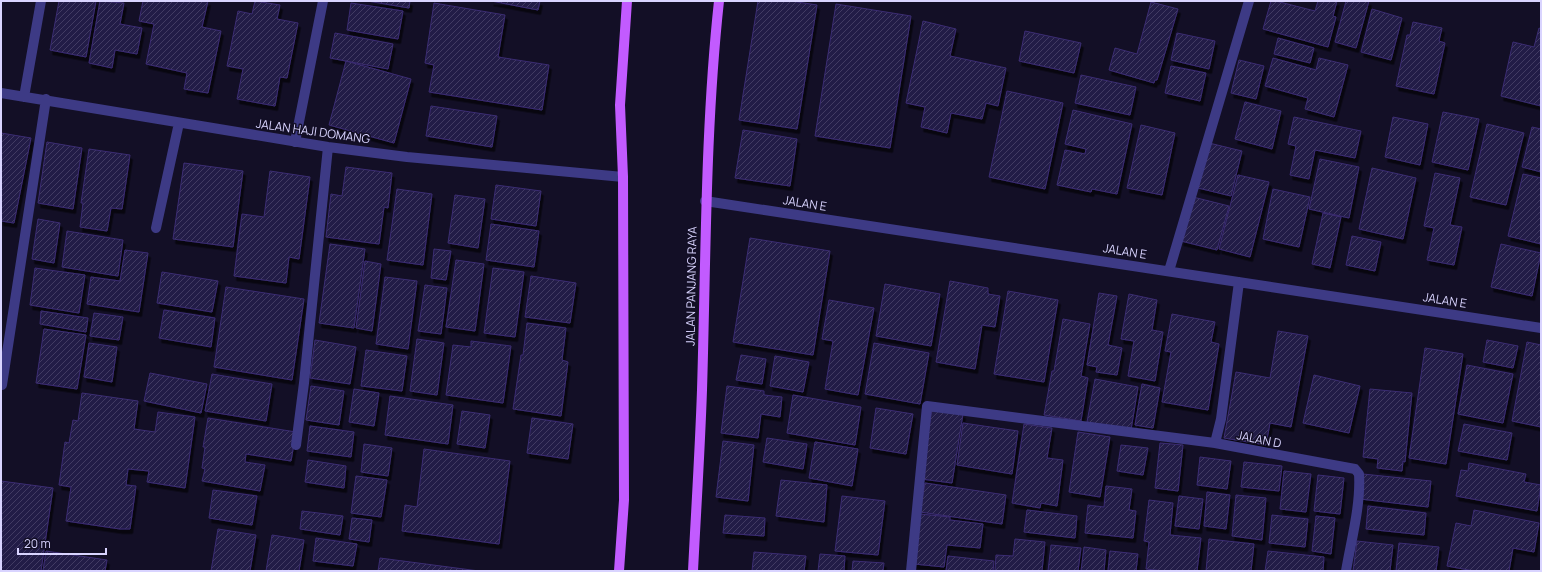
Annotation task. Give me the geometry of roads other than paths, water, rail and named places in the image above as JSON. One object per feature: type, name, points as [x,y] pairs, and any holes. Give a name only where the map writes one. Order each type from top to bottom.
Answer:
[{"type":"main road","points":[[619,571],[624,500],[623,177],[620,105],[627,1]]},
{"type":"main road","name":"JALAN PANJANG RAYA","points":[[693,571],[702,390],[705,202],[714,44],[718,1]]},
{"type":"street","points":[[24,96],[41,1]]},
{"type":"street","points":[[294,142],[323,1]]},
{"type":"street","points":[[1169,271],[1249,1]]},
{"type":"street","name":"JALAN HAJI DOMANG","points":[[1,93],[46,99],[179,123],[328,147],[623,177]]},
{"type":"street","points":[[2,384],[46,99]]},
{"type":"street","points":[[156,228],[179,123]]},
{"type":"street","points":[[296,446],[304,383],[328,147]]},
{"type":"street","name":"JALAN E","points":[[705,202],[1541,328]]},
{"type":"street","points":[[1215,443],[1221,419],[1239,282]]},
{"type":"street","name":"JALAN D","points":[[911,571],[927,406],[1215,443],[1254,452],[1350,468],[1359,474],[1357,508],[1346,571]]}]
